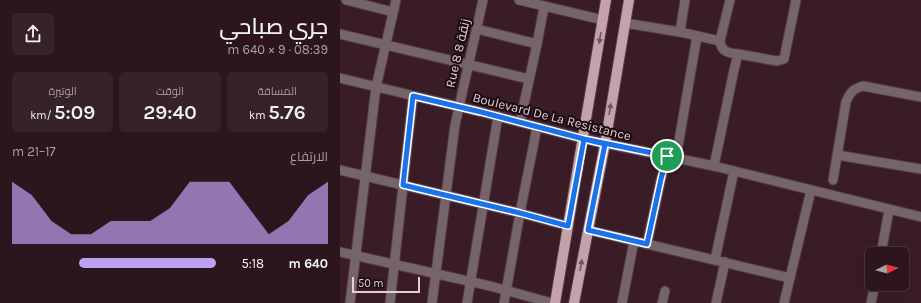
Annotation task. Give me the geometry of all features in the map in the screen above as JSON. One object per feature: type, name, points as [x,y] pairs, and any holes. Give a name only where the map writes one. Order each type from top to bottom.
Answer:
[{"type":"main road","points":[[555,303],[584,139],[606,0]]},
{"type":"main road","points":[[574,303],[605,144],[629,0]]},
{"type":"street","points":[[346,0],[393,12]]},
{"type":"street","points":[[350,303],[376,87],[396,0]]},
{"type":"street","name":"Rue 8 8 زنقة","points":[[432,303],[458,107],[483,0]]},
{"type":"street","points":[[519,0],[603,20]]},
{"type":"street","points":[[680,32],[685,0]]},
{"type":"street","points":[[730,0],[720,41],[725,52],[778,61],[784,59],[796,0]]},
{"type":"street","points":[[520,122],[544,7]]},
{"type":"street","points":[[625,23],[680,32],[720,41]]},
{"type":"street","points":[[476,28],[537,44]]},
{"type":"street","points":[[340,34],[529,80]]},
{"type":"street","points":[[647,244],[661,179],[672,157],[697,36]]},
{"type":"street","points":[[714,166],[738,54]]},
{"type":"street","name":"Boulevard De La Resistance","points":[[340,78],[498,116],[584,139],[714,166],[921,217]]},
{"type":"street","points":[[833,180],[846,102],[850,92],[855,88],[863,86],[921,96]]},
{"type":"street","points":[[390,303],[413,96]]},
{"type":"street","points":[[467,303],[498,116]]},
{"type":"street","points":[[504,303],[520,213],[538,127]]},
{"type":"street","points":[[837,154],[921,169]]},
{"type":"street","points":[[340,170],[484,204],[568,226]]},
{"type":"street","points":[[715,260],[734,171]]},
{"type":"street","points":[[784,303],[811,190]]},
{"type":"street","points":[[882,247],[889,210]]},
{"type":"street","points":[[588,230],[790,278]]},
{"type":"street","points":[[622,303],[634,241]]},
{"type":"street","points":[[340,252],[470,282],[552,303]]},
{"type":"street","points":[[716,303],[725,262]]},
{"type":"street","points":[[662,303],[665,291]]},
{"type":"street","points":[[871,303],[874,291]]},
{"type":"route","points":[[667,156],[605,144],[584,139],[481,112],[413,96],[403,185],[568,226],[584,139],[594,141],[605,144],[588,230],[647,244],[667,156]]}]
